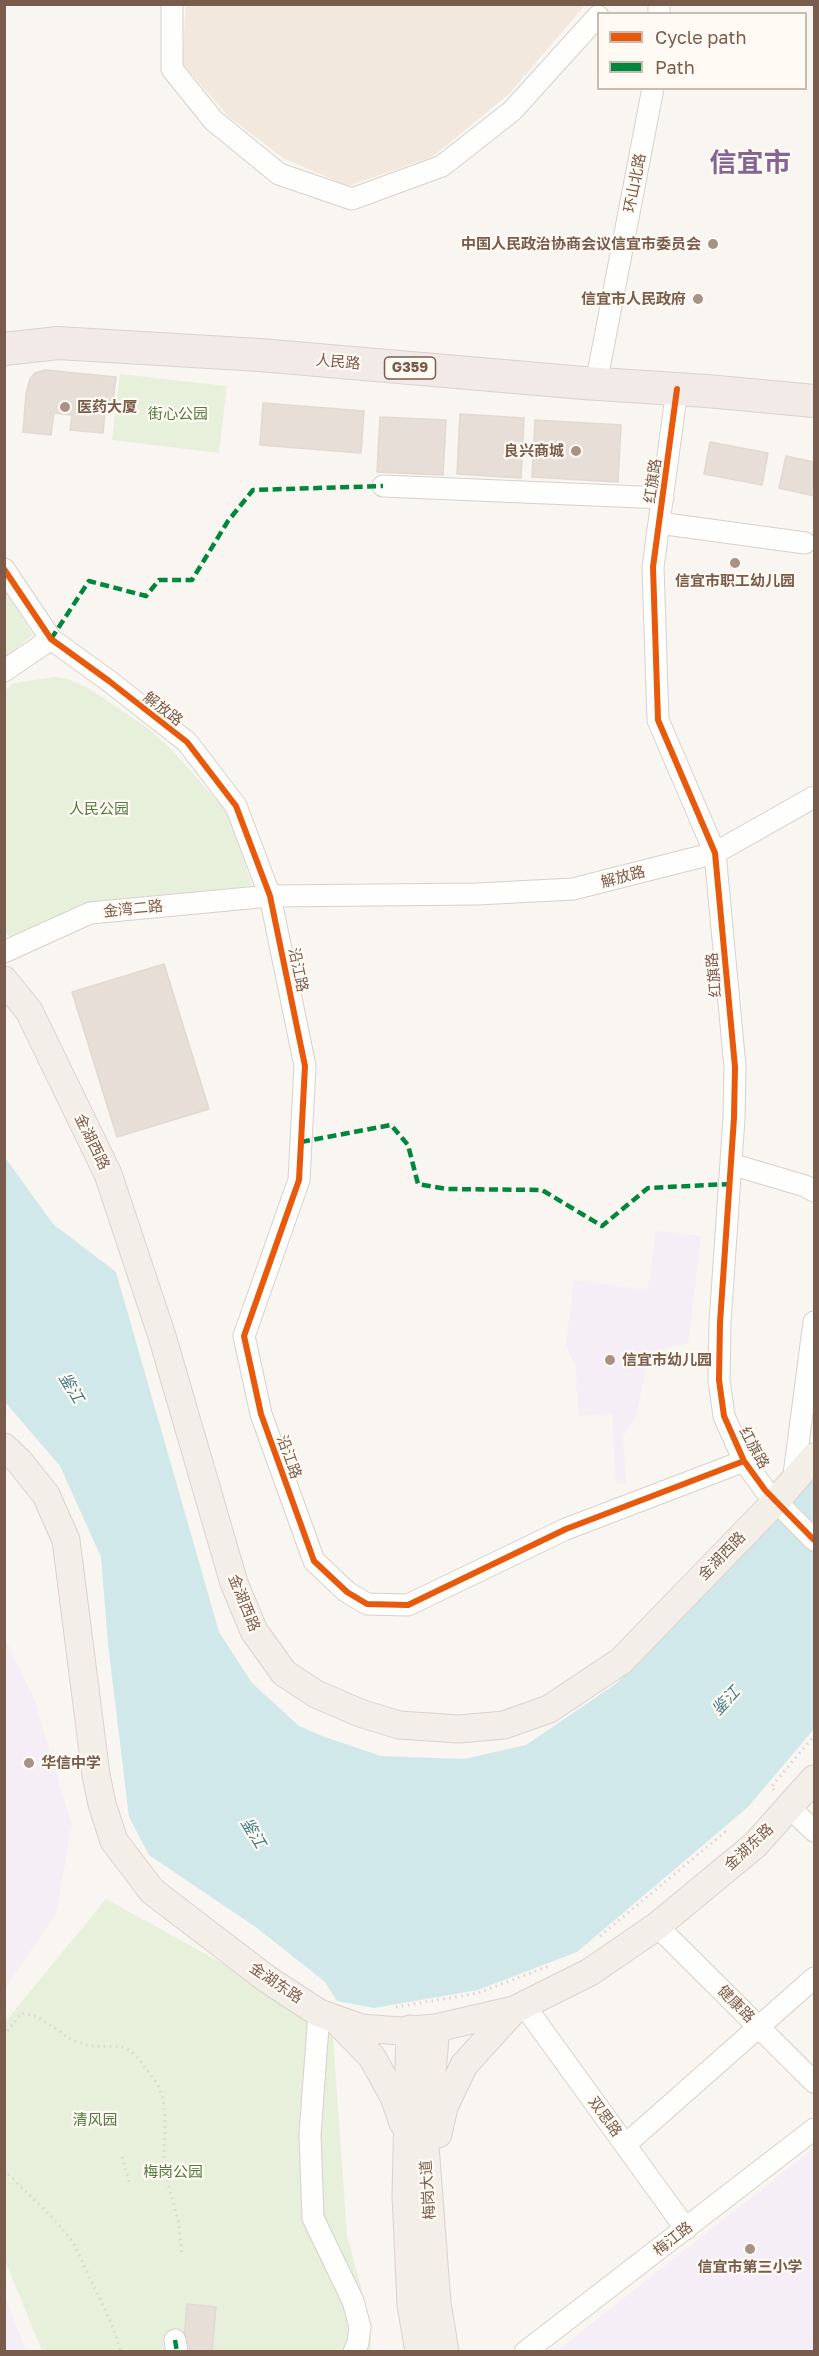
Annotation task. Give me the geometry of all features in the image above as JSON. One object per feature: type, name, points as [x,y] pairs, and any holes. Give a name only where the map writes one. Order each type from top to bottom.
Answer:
[{"type":"highway","name":"人民路","points":[[4,349],[58,343],[260,355],[596,384],[814,415]]},
{"type":"highway","name":"人民路","points":[[4,363],[59,357],[260,369],[582,398],[676,396],[814,401]]},
{"type":"main road","name":"金湖西路","points":[[4,980],[29,1011],[108,1173],[162,1336],[234,1583],[254,1631],[284,1673],[316,1694],[360,1713],[399,1725],[459,1729],[504,1725],[549,1709],[621,1661],[814,1457]]},
{"type":"main road","name":"金湖东路","points":[[4,1447],[19,1461],[46,1495],[66,1540],[96,1775],[102,1804],[114,1841],[152,1891],[267,1979],[327,2015],[361,2028],[401,2031],[423,2029],[519,2008],[590,1972],[657,1926],[755,1845],[782,1799],[814,1779]]},
{"type":"main road","points":[[427,2185],[444,2107],[464,2065],[519,2008]]},
{"type":"main road","points":[[327,2015],[372,2057],[394,2097],[407,2138]]},
{"type":"main road","name":"梅岗大道","points":[[419,2352],[411,2305],[406,2195],[407,2138],[423,2029]]},
{"type":"main road","name":"梅岗大道","points":[[423,2029],[427,2185],[437,2303],[445,2352]]},
{"type":"street","points":[[172,4],[172,69],[213,120],[279,174],[352,199],[442,166],[512,111],[597,18]]},
{"type":"street","name":"环山北路","points":[[596,384],[653,90]]},
{"type":"street","name":"红旗路","points":[[676,396],[653,567],[658,720],[715,853],[735,1067],[720,1323],[719,1380],[724,1416],[744,1461],[784,1491],[814,1540]]},
{"type":"street","points":[[383,486],[663,498]]},
{"type":"street","points":[[659,523],[805,543]]},
{"type":"street","name":"解放路","points":[[4,569],[51,639],[187,742],[236,806],[270,896],[477,894],[573,889],[715,853],[814,796]]},
{"type":"street","points":[[4,671],[51,639]]},
{"type":"street","name":"金湾二路","points":[[4,952],[90,913],[270,896]]},
{"type":"street","name":"沿江路","points":[[270,896],[305,1066],[299,1180],[244,1336],[261,1414],[314,1560],[347,1592],[367,1605],[408,1605],[566,1529],[744,1461]]},
{"type":"street","points":[[731,1164],[805,1186],[814,1191]]},
{"type":"street","points":[[784,1491],[814,1322]]},
{"type":"street","points":[[782,1799],[814,1831]]},
{"type":"street","name":"健康路","points":[[657,1926],[814,2082]]},
{"type":"street","points":[[626,2145],[814,1978]]},
{"type":"street","name":"双思路","points":[[519,2008],[626,2145],[686,2229]]},
{"type":"street","points":[[327,2015],[310,2134],[313,2218],[353,2301],[360,2327],[354,2352]]},
{"type":"street","name":"梅江路","points":[[528,2351],[814,2129]]},
{"type":"path","points":[[782,1799],[771,1787],[814,1736]]},
{"type":"path","points":[[595,1941],[725,1832],[727,1834]]},
{"type":"path","points":[[387,2009],[478,1993],[555,1964]]},
{"type":"path","points":[[4,2036],[21,2013],[38,2017],[72,2040],[88,2046],[123,2047],[138,2058],[158,2085],[163,2098],[164,2158],[178,2220],[182,2254]]},
{"type":"path","points":[[122,2157],[130,2185]]},
{"type":"path","points":[[4,2170],[73,2242],[113,2327],[121,2352]]},
{"type":"shaded area","points":[[186,5],[585,5],[509,94],[432,157],[348,186],[283,158],[228,116],[182,63]]},
{"type":"shaded area","name":"信宜市幼儿园","points":[[656,1231],[701,1236],[688,1343],[649,1352],[636,1417],[623,1436],[626,1484],[616,1485],[612,1414],[578,1416],[576,1368],[566,1346],[574,1280],[648,1290]]},
{"type":"shaded area","name":"华信中学","points":[[5,1638],[35,1701],[72,1825],[56,1914],[5,1989]]},
{"type":"shaded area","name":"信宜市第三小学","points":[[814,2148],[814,2351],[558,2350]]},
{"type":"shaded area","points":[[5,2296],[26,2351],[5,2351]]},
{"type":"green space","name":"街心公园","points":[[120,374],[227,386],[219,453],[112,440]]},
{"type":"green space","points":[[5,590],[33,635],[4,657]]},
{"type":"green space","name":"人民公园","points":[[55,677],[68,679],[88,688],[148,728],[171,749],[229,814],[252,886],[80,904],[24,935],[12,938],[5,933],[4,691],[14,683]]},
{"type":"green space","name":"梅岗公园","points":[[106,1899],[332,2024],[347,2235],[371,2325],[371,2351],[42,2351],[5,2260],[5,2022]]},
{"type":"water","name":"鉴江","points":[[4,1156],[53,1224],[116,1272],[219,1632],[252,1683],[299,1726],[381,1756],[464,1759],[526,1745],[617,1683],[814,1479],[814,1729],[748,1807],[577,1952],[478,1990],[374,2008],[337,2001],[325,1982],[257,1928],[149,1855],[129,1817],[108,1644],[101,1557],[60,1466],[5,1402]]},
{"type":"building","name":"医药大厦","points":[[45,370],[116,377],[113,401],[106,400],[103,433],[70,430],[72,415],[54,413],[51,435],[23,432],[26,394],[30,379],[35,373]]},
{"type":"building","points":[[263,403],[364,411],[361,453],[260,445]]},
{"type":"building","points":[[460,414],[524,418],[521,478],[457,474]]},
{"type":"building","points":[[380,417],[446,420],[443,475],[377,472]]},
{"type":"building","name":"良兴商城","points":[[535,420],[621,425],[618,482],[532,477]]},
{"type":"building","points":[[710,442],[768,453],[762,485],[704,474]]},
{"type":"building","points":[[786,456],[814,462],[814,496],[779,488]]},
{"type":"building","points":[[164,964],[209,1109],[117,1137],[72,992]]},
{"type":"building","points":[[187,2304],[216,2307],[212,2352],[183,2352]]},
{"type":"marked path","points":[[51,639],[89,581],[146,596],[159,580],[192,580],[228,521],[253,490],[383,486]]},
{"type":"marked path","points":[[301,1142],[391,1125],[408,1145],[418,1184],[447,1189],[542,1190],[602,1226],[648,1188],[730,1184]]},
{"type":"marked path","points":[[175,2340],[177,2352]]},
{"type":"cycle path","points":[[677,389],[653,567],[658,720],[715,853],[735,1067],[734,1118],[720,1323],[719,1380],[724,1416],[744,1461],[765,1490],[814,1540]]},
{"type":"cycle path","points":[[4,569],[51,639],[187,742],[236,806],[270,896],[305,1066],[299,1180],[244,1336],[261,1414],[314,1561],[347,1592],[367,1604],[408,1605],[566,1529],[744,1461]]},
{"type":"place","name":"中国人民政治协商会议信宜市委员会","points":[[713,244]]},
{"type":"place","name":"信宜市人民政府","points":[[698,299]]},
{"type":"place","name":"医药大厦","points":[[65,407]]},
{"type":"place","name":"良兴商城","points":[[576,451]]},
{"type":"place","name":"信宜市职工幼儿园","points":[[735,563]]},
{"type":"place","name":"信宜市幼儿园","points":[[610,1360]]},
{"type":"place","name":"华信中学","points":[[29,1763]]},
{"type":"place","name":"信宜市第三小学","points":[[750,2249]]},
{"type":"district","name":"信宜市","points":[[750,163]]},
{"type":"park label","name":"清风园","points":[[95,2120]]}]
